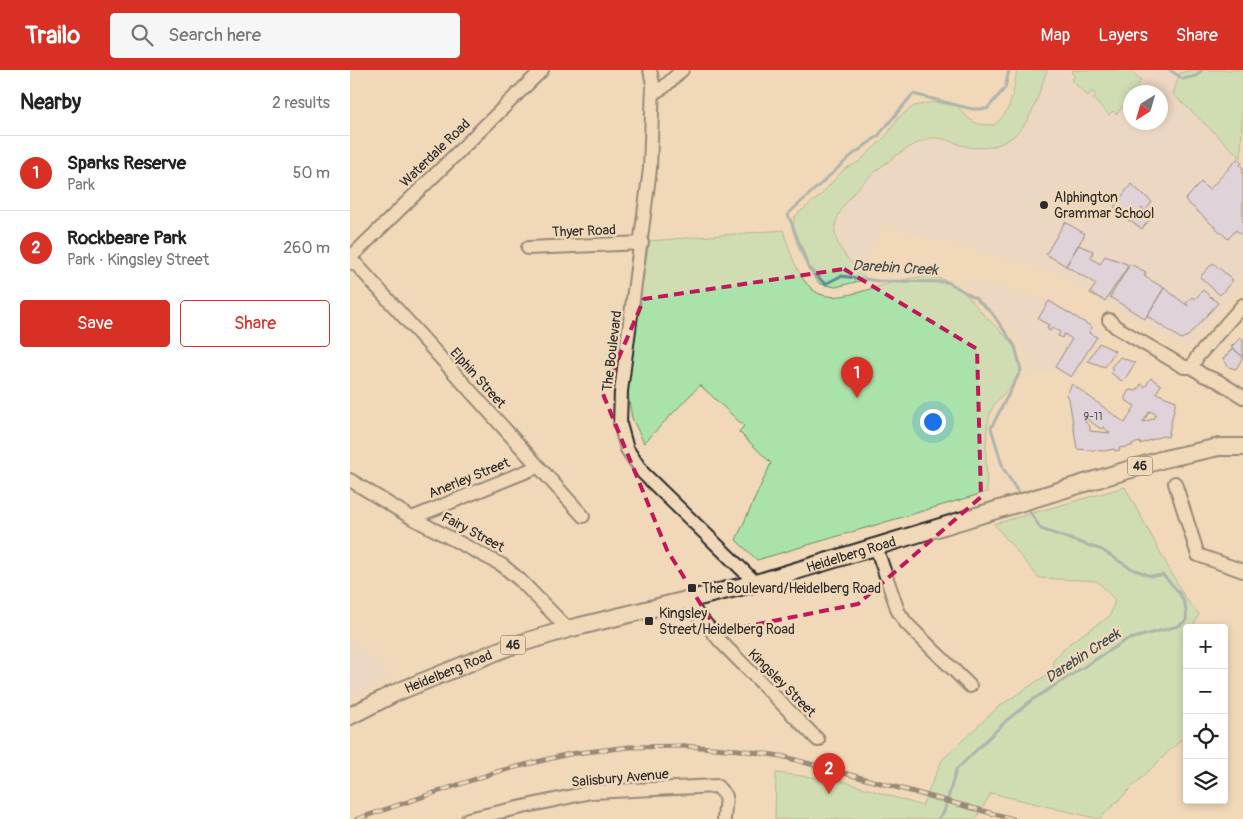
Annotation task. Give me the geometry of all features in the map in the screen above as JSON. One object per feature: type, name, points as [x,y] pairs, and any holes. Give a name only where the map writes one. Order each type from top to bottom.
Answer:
[{"type":"main road","name":"Heidelberg Road","points":[[350,716],[395,693],[508,647],[568,629],[756,583],[1164,459],[1218,447],[1243,447]]},
{"type":"street","name":"Waterdale Road","points":[[350,258],[542,70]]},
{"type":"street","name":"The Boulevard","points":[[650,70],[653,93],[650,169],[642,243],[621,390],[620,424],[627,449],[643,473],[756,583]]},
{"type":"street","points":[[653,93],[664,87],[682,70]]},
{"type":"street","name":"Thyer Road","points":[[528,248],[642,243]]},
{"type":"street","name":"Elphin Street","points":[[350,262],[357,265],[583,516]]},
{"type":"street","points":[[1192,367],[1197,357],[1243,305]]},
{"type":"street","points":[[1109,320],[1116,327],[1184,367],[1192,367],[1203,376],[1218,381],[1243,397]]},
{"type":"street","name":"Anerley Street","points":[[412,518],[537,467]]},
{"type":"street","name":"Fairy Street","points":[[350,480],[412,518],[502,565],[520,580],[568,629]]},
{"type":"street","points":[[1175,483],[1198,554],[1243,571]]},
{"type":"street","points":[[876,547],[898,611],[906,623],[970,686]]},
{"type":"street","name":"Kingsley Street","points":[[686,601],[708,628],[818,740]]},
{"type":"street","name":"Salisbury Avenue","points":[[468,819],[591,792],[717,786],[726,796],[724,819]]},
{"type":"highlighted area","points":[[844,269],[977,349],[981,497],[858,604],[718,632],[667,550],[603,394],[644,299]]},
{"type":"shaded area","name":"Alphington Grammar School","points":[[1047,70],[1170,70],[1180,73],[1173,95],[1243,159],[1243,282],[1187,349],[1054,273],[884,225],[861,273],[845,256],[835,227],[847,200],[870,176],[926,140],[948,140],[970,147],[996,145],[1034,108]]},
{"type":"shaded area","points":[[959,277],[1051,300],[1104,331],[1072,382],[1055,370],[1029,376],[1029,361],[1019,339]]},
{"type":"shaded area","points":[[350,637],[391,677],[350,698]]},
{"type":"green space","points":[[1017,70],[1047,70],[1033,110],[1022,128],[1006,141],[986,147],[975,148],[945,139],[932,138],[905,150],[889,161],[858,188],[846,202],[838,216],[835,229],[838,244],[851,263],[867,279],[836,287],[820,284],[808,269],[799,249],[792,228],[795,216],[821,195],[844,169],[859,162],[887,135],[897,119],[914,106],[933,102],[957,106],[968,118],[978,124],[994,125],[1009,107]]},
{"type":"green space","points":[[1073,70],[1129,70],[1141,81],[1137,85],[1123,85],[1123,106],[1116,114],[1113,111],[1109,115],[1093,99],[1096,96],[1092,91],[1088,96],[1071,80],[1075,76],[1071,72]]},
{"type":"green space","points":[[1192,70],[1243,70],[1241,158],[1173,94],[1180,73]]},
{"type":"green space","points":[[783,230],[802,278],[813,290],[826,296],[841,296],[917,277],[936,278],[953,284],[961,290],[1010,341],[1018,354],[1020,368],[1016,380],[994,405],[990,413],[986,447],[987,492],[757,560],[736,540],[771,463],[739,432],[744,426],[700,385],[644,443],[632,418],[627,389],[649,241]]},
{"type":"green space","points":[[1125,487],[1185,598],[1199,614],[1194,624],[1183,624],[1183,738],[1099,819],[991,793],[976,819],[775,819],[776,773],[839,780],[922,806],[942,760],[998,707],[1054,670],[1053,661],[1070,643],[1110,616],[1115,600],[1097,581],[1039,578],[994,524]]},
{"type":"building","points":[[1238,158],[1243,168],[1243,236],[1236,230],[1228,239],[1185,200],[1201,182],[1209,190]]},
{"type":"building","points":[[1131,184],[1152,202],[1145,211],[1142,208],[1140,211],[1150,219],[1142,229],[1129,221],[1114,207]]},
{"type":"building","points":[[1065,222],[1085,234],[1066,266],[1046,254]]},
{"type":"building","points":[[1078,245],[1093,251],[1091,258],[1100,264],[1105,256],[1127,264],[1127,268],[1105,301],[1090,293],[1096,284],[1066,266]]},
{"type":"building","points":[[1213,263],[1233,280],[1220,295],[1200,277]]},
{"type":"building","points":[[1130,264],[1146,272],[1144,276],[1164,288],[1145,319],[1110,297]]},
{"type":"building","points":[[1164,288],[1188,306],[1186,303],[1192,297],[1195,299],[1203,290],[1218,303],[1188,336],[1181,339],[1147,316]]},
{"type":"building","points":[[1049,301],[1092,327],[1089,333],[1097,337],[1071,377],[1055,367],[1072,339],[1064,334],[1062,338],[1058,336],[1060,332],[1052,328],[1050,331],[1047,329],[1049,325],[1038,319]]},
{"type":"building","points":[[1240,338],[1243,340],[1243,357],[1231,347]]},
{"type":"building","points":[[1099,343],[1115,351],[1105,367],[1088,361]]},
{"type":"building","points":[[1233,348],[1243,357],[1236,369],[1229,367],[1223,359]]},
{"type":"building","points":[[1120,357],[1135,363],[1123,382],[1111,373],[1113,369],[1111,367]]},
{"type":"building","points":[[1151,378],[1161,385],[1156,393],[1176,401],[1168,437],[1162,436],[1140,444],[1140,442],[1132,444],[1132,446],[1119,448],[1120,450],[1115,451],[1114,449],[1104,451],[1077,449],[1069,398],[1066,396],[1072,384],[1125,423],[1135,406],[1125,400],[1125,397],[1129,390],[1137,391],[1141,384],[1145,387]],"holes":[[[1150,411],[1156,414],[1153,419],[1143,422]],[[1084,417],[1101,429],[1103,427],[1110,433],[1090,431],[1090,426],[1085,422]]]},
{"type":"waterway","name":"Darebin Creek","points":[[1009,70],[1005,88],[987,109],[972,109],[913,94],[878,136],[851,156],[788,214],[809,268],[825,284],[841,276],[879,281],[948,282],[975,298],[992,313],[1015,346],[1021,370],[991,428],[1003,468],[1021,497]]},
{"type":"waterway","name":"Darebin Creek","points":[[1170,70],[1183,79],[1196,76],[1202,70]]},
{"type":"waterway","name":"Darebin Creek","points":[[938,819],[944,812],[956,770],[1007,720],[1032,700],[1126,640],[1178,626],[1186,621],[1186,607],[1177,590],[1163,575],[1151,576],[1130,568],[1102,550],[1041,529],[1027,507]]},
{"type":"railway","points":[[357,819],[496,772],[569,754],[629,747],[685,746],[739,750],[781,756],[1013,819]]},
{"type":"place","name":"Alphington Grammar School","points":[[1044,205]]},
{"type":"place","name":"Sparks Reserve","points":[[857,398]]},
{"type":"place","name":"The Boulevard/Heidelberg Road","points":[[692,588]]},
{"type":"place","name":"Kingsley Street/Heidelberg Road","points":[[649,621]]},
{"type":"place","name":"Rockbeare Park","points":[[829,794]]}]
